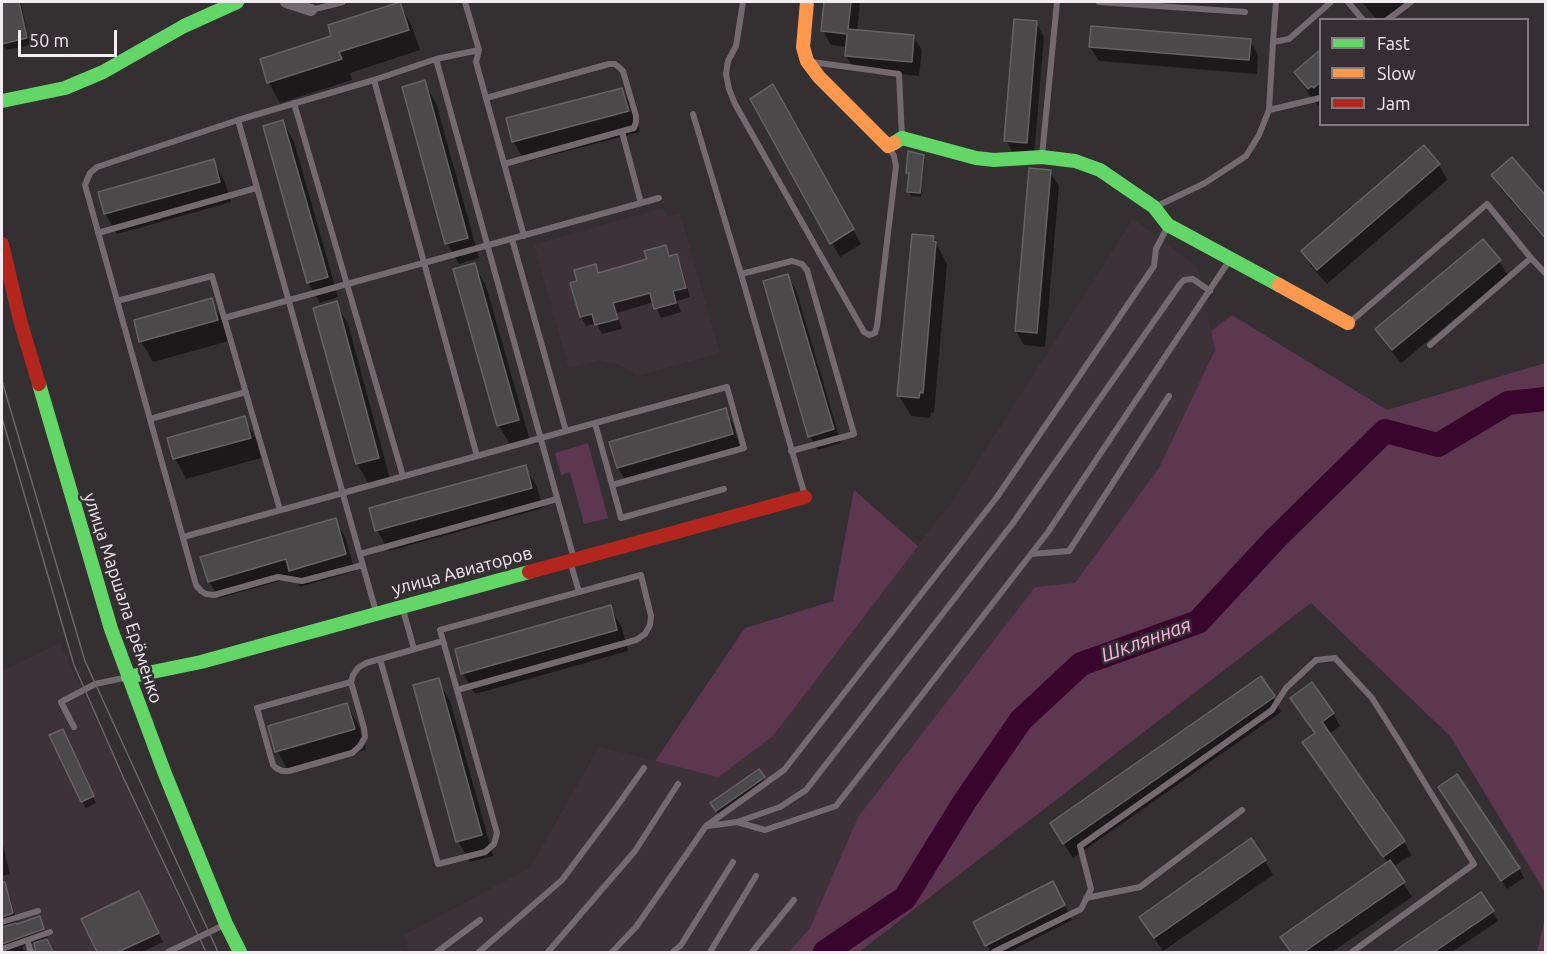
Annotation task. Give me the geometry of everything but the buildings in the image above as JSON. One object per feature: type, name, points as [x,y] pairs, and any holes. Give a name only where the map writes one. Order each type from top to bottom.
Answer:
[{"type":"street","points":[[2,101],[65,88],[94,76],[184,26],[237,2]]},
{"type":"street","points":[[286,2],[310,10]]},
{"type":"street","points":[[807,2],[803,47],[807,61],[819,77],[888,146],[902,138],[976,158],[994,160],[1042,157],[1075,161],[1100,170],[1154,207],[1168,225],[1348,323]]},
{"type":"street","name":"улица Маршала Ерёменко","points":[[2,244],[8,285],[111,629],[165,774],[226,924],[240,952]]},
{"type":"street","name":"улица Авиаторов","points":[[128,677],[201,662],[805,496]]},
{"type":"lane","points":[[310,10],[343,2]]},
{"type":"lane","points":[[465,2],[479,50],[476,62],[524,236]]},
{"type":"lane","points":[[743,2],[736,46],[728,61],[726,74],[735,104],[864,332],[869,335],[875,333],[877,326],[896,166],[894,156],[888,146]]},
{"type":"lane","points":[[1042,157],[1057,2]]},
{"type":"lane","points":[[1099,2],[1245,12]]},
{"type":"lane","points":[[1154,207],[1205,183],[1246,156],[1259,135],[1269,110],[1276,2]]},
{"type":"lane","points":[[1273,42],[1289,39],[1331,2]]},
{"type":"lane","points":[[1348,2],[1362,18]]},
{"type":"lane","points":[[1390,18],[1411,2]]},
{"type":"lane","points":[[363,565],[302,581],[278,577],[214,595],[206,594],[196,585],[85,185],[90,173],[97,167],[238,120],[374,80],[436,59],[479,50]]},
{"type":"lane","points":[[436,59],[541,438],[579,592]]},
{"type":"lane","points":[[807,61],[899,74],[902,138]]},
{"type":"lane","points":[[486,98],[615,64],[623,71],[636,116],[634,128],[504,164]]},
{"type":"lane","points":[[374,80],[477,456]]},
{"type":"lane","points":[[1269,110],[1319,98]]},
{"type":"lane","points":[[294,103],[403,476]]},
{"type":"lane","points":[[693,114],[805,496]]},
{"type":"lane","points":[[238,120],[376,613]]},
{"type":"lane","points":[[622,132],[641,203]]},
{"type":"lane","points":[[99,233],[256,188]]},
{"type":"lane","points":[[224,318],[659,198]]},
{"type":"lane","points":[[1348,323],[1487,204],[1545,274]]},
{"type":"lane","points":[[612,952],[636,927],[705,826],[784,770],[997,497],[1154,266],[1156,249],[1168,225]]},
{"type":"lane","points":[[513,239],[566,431]]},
{"type":"lane","points":[[1430,345],[1531,258]]},
{"type":"lane","points":[[737,822],[765,830],[836,806],[1048,532],[1231,259]]},
{"type":"lane","points":[[741,274],[792,261],[802,264],[807,270],[848,412],[854,434],[791,451]]},
{"type":"lane","points":[[117,301],[212,276],[280,510]]},
{"type":"lane","points":[[705,826],[737,822],[780,807],[806,790],[1013,524],[1180,284],[1184,280],[1193,279],[1209,291]]},
{"type":"lane","points":[[183,537],[727,387],[744,448],[612,485]]},
{"type":"lane","points":[[150,419],[246,392]]},
{"type":"lane","points":[[1031,554],[1069,551],[1169,396]]},
{"type":"lane","points":[[595,423],[621,518],[724,489]]},
{"type":"lane","points":[[360,554],[557,499]]},
{"type":"lane","points":[[380,659],[438,864],[485,852],[494,844],[497,833],[440,630],[641,575],[651,616],[650,625],[645,634],[636,640],[457,690]]},
{"type":"lane","points":[[401,606],[414,649]]},
{"type":"lane","points":[[351,682],[257,708],[273,765],[276,768],[289,771],[352,753],[365,737],[351,682],[358,668],[366,663],[443,641]]},
{"type":"lane","points":[[994,952],[1080,909],[1091,888],[1080,846],[1272,710],[1286,688],[1316,660],[1335,658],[1372,698],[1474,864],[1352,952]]},
{"type":"lane","points":[[74,727],[61,702],[95,684],[128,677]]},
{"type":"lane","points":[[479,952],[562,880],[644,768]]},
{"type":"lane","points":[[548,952],[634,851],[678,783]]},
{"type":"lane","points":[[1086,898],[1140,887],[1242,810]]},
{"type":"lane","points":[[673,952],[681,945],[733,862]]},
{"type":"lane","points":[[710,952],[756,876]]},
{"type":"lane","points":[[752,952],[794,900]]},
{"type":"lane","points":[[2,922],[38,911]]},
{"type":"lane","points":[[437,952],[480,920]]},
{"type":"lane","points":[[168,952],[226,924]]},
{"type":"lane","points":[[2,949],[50,933]]},
{"type":"lane","points":[[27,940],[31,952]]},
{"type":"shaded area","points":[[663,208],[666,217],[680,213],[720,353],[637,376],[616,363],[599,360],[569,368],[534,245]]},
{"type":"shaded area","points":[[1133,219],[1198,268],[1215,350],[1159,468],[1075,583],[1035,587],[858,817],[810,928],[789,952],[409,952],[404,935],[530,868],[599,747],[717,776],[773,736],[956,496]]},
{"type":"shaded area","points":[[1232,315],[1387,410],[1545,363],[1545,892],[1450,736],[1311,603],[859,952],[789,952],[810,928],[858,817],[1035,587],[1075,583],[1159,468],[1215,350],[1211,331]]},
{"type":"shaded area","points":[[588,443],[608,518],[584,524],[570,472],[561,475],[555,453]]},
{"type":"shaded area","points":[[854,490],[918,546],[773,736],[718,777],[655,761],[745,628],[833,601]]},
{"type":"shaded area","points":[[60,643],[203,952],[2,952],[2,671]]},
{"type":"shaded area","points":[[1545,918],[1545,952],[1537,952]]},
{"type":"waterway","name":"Шклянная","points":[[825,952],[905,898],[965,801],[1021,720],[1081,664],[1198,622],[1275,539],[1385,431],[1438,445],[1508,403],[1546,399]]},
{"type":"tram line","points":[[2,381],[85,661],[218,952]]},
{"type":"tram line","points":[[2,418],[74,665],[124,779],[206,952]]},
{"type":"traffic: fast","points":[[2,101],[65,88],[103,72],[184,26],[237,2]]},
{"type":"traffic: fast","points":[[894,143],[902,138],[976,158],[994,160],[1042,157],[1075,161],[1100,170],[1154,207],[1168,225],[1279,285]]},
{"type":"traffic: fast","points":[[39,384],[111,629],[165,774],[226,924],[240,952]]},
{"type":"traffic: fast","points":[[128,677],[201,662],[529,572]]},
{"type":"traffic: slow","points":[[807,2],[803,47],[807,61],[819,77],[888,146],[894,143]]},
{"type":"traffic: slow","points":[[1279,285],[1348,323]]},
{"type":"traffic: jam","points":[[2,244],[21,324],[39,384]]},
{"type":"traffic: jam","points":[[529,572],[805,497]]}]
